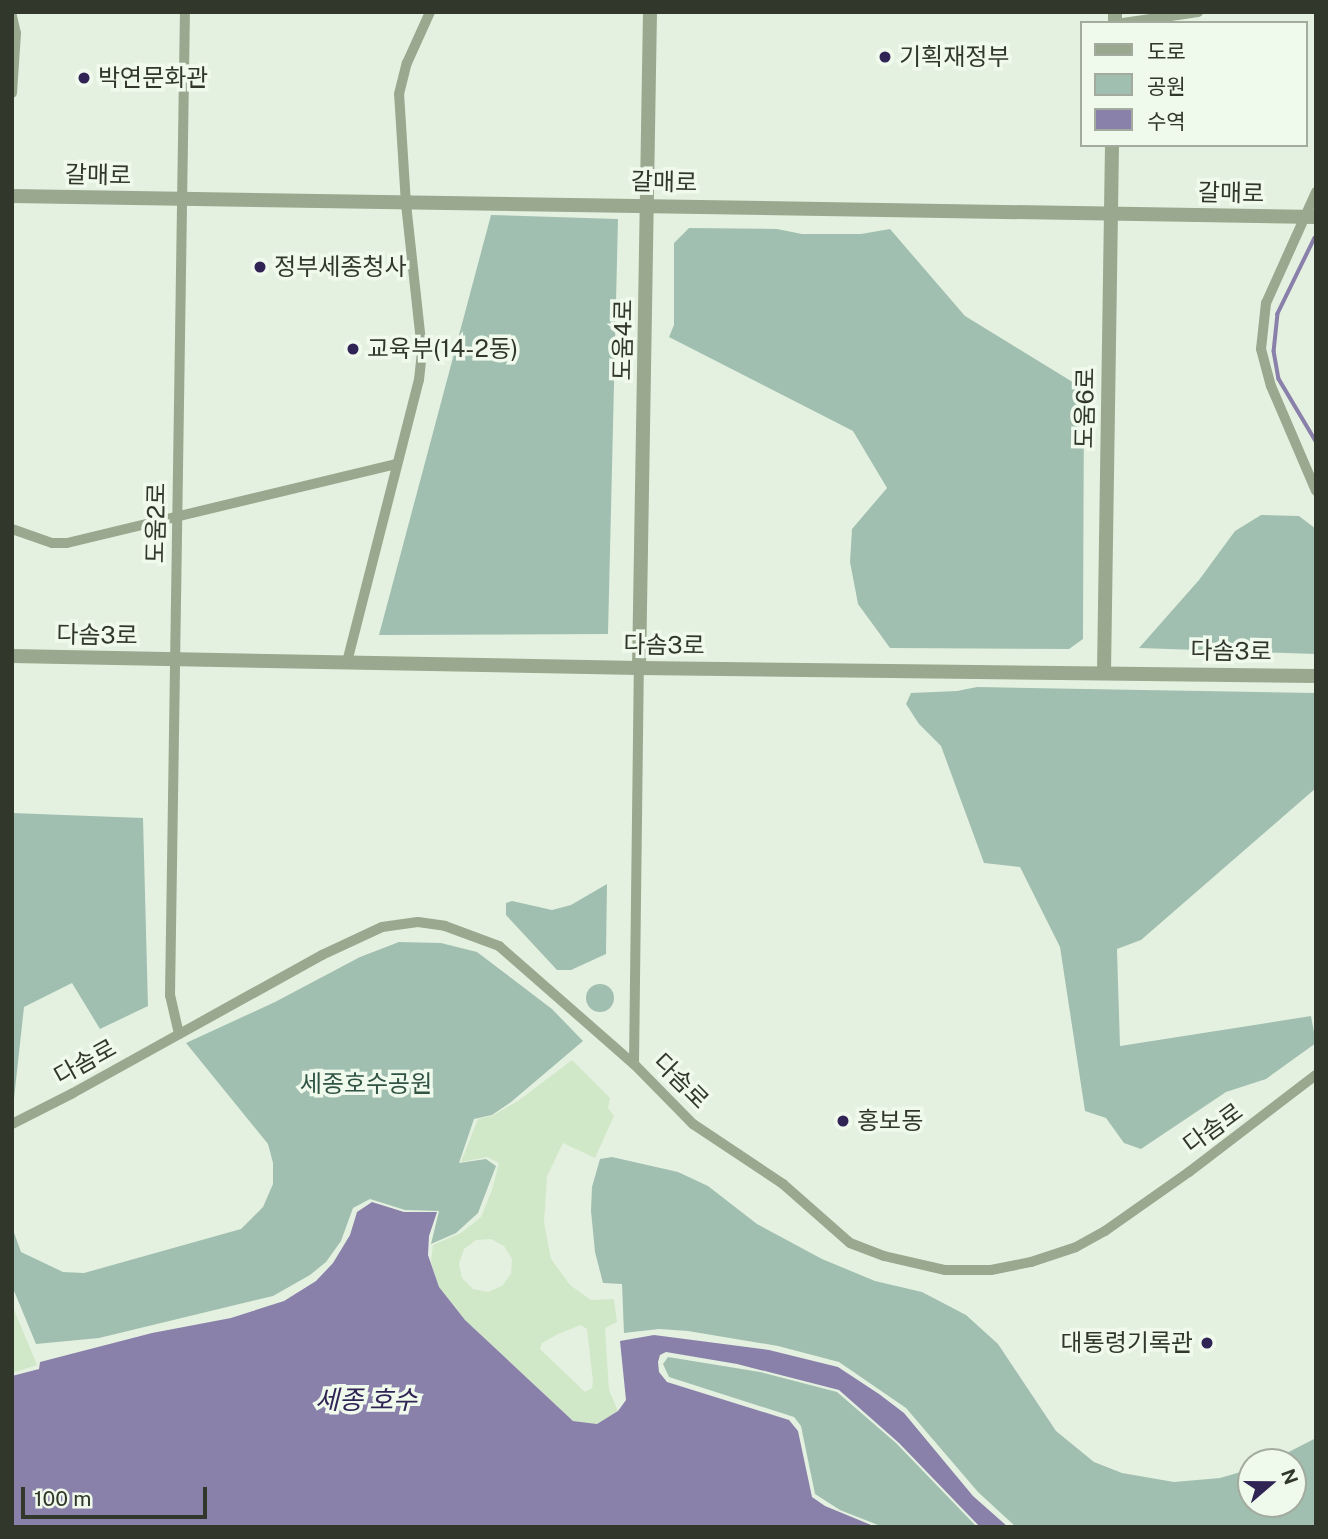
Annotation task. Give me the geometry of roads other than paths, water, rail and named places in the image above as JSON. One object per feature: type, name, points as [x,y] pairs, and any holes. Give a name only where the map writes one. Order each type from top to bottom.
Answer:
[{"type":"street","name":"도움2로","points":[[179,1034],[170,996],[185,12]]},
{"type":"street","points":[[347,662],[419,380],[422,351],[406,204],[399,94],[407,63],[430,12]]},
{"type":"street","name":"도움4로","points":[[639,668],[649,205],[650,12]]},
{"type":"street","points":[[1137,21],[1198,12]]},
{"type":"street","points":[[12,16],[16,33],[12,93]]},
{"type":"street","name":"도움6로","points":[[1104,672],[1112,147]]},
{"type":"street","points":[[1316,192],[1311,217],[1266,303],[1261,349],[1271,386],[1316,491]]},
{"type":"street","name":"갈매로","points":[[12,196],[1311,217]]},
{"type":"street","points":[[12,530],[52,544],[67,543],[396,464]]},
{"type":"street","name":"다솜3로","points":[[12,656],[639,668],[1316,676]]},
{"type":"street","points":[[634,1064],[639,668]]},
{"type":"street","name":"다솜로","points":[[12,1124],[322,955],[382,926],[418,922],[445,926],[499,946],[634,1064],[693,1124],[783,1184],[850,1242],[884,1256],[945,1270],[991,1270],[1031,1262],[1076,1247],[1105,1231],[1179,1180],[1316,1075]]},
{"type":"water","name":"세종 호수","points":[[372,1202],[404,1212],[437,1212],[429,1236],[428,1255],[439,1287],[465,1320],[573,1421],[597,1424],[618,1411],[626,1400],[620,1341],[654,1335],[769,1350],[838,1367],[879,1394],[904,1413],[973,1496],[1008,1527],[980,1527],[899,1443],[839,1390],[737,1364],[666,1352],[660,1355],[658,1362],[659,1372],[667,1382],[789,1420],[798,1431],[812,1497],[825,1506],[876,1527],[12,1527],[12,1376],[39,1369],[40,1362],[152,1333],[231,1318],[284,1301],[316,1281],[333,1263],[350,1235],[357,1212]]},
{"type":"waterway","points":[[1315,238],[1278,314],[1274,351],[1279,379],[1316,441]]},
{"type":"place","name":"기획재정부","points":[[885,57]]},
{"type":"place","name":"박연문화관","points":[[84,78]]},
{"type":"place","name":"정부세종청사","points":[[260,267]]},
{"type":"place","name":"교육부(14-2동)","points":[[353,349]]},
{"type":"place","name":"홍보동","points":[[843,1121]]},
{"type":"place","name":"대통령기록관","points":[[1207,1343]]},
{"type":"park label","name":"세종호수공원","points":[[366,1084]]}]
